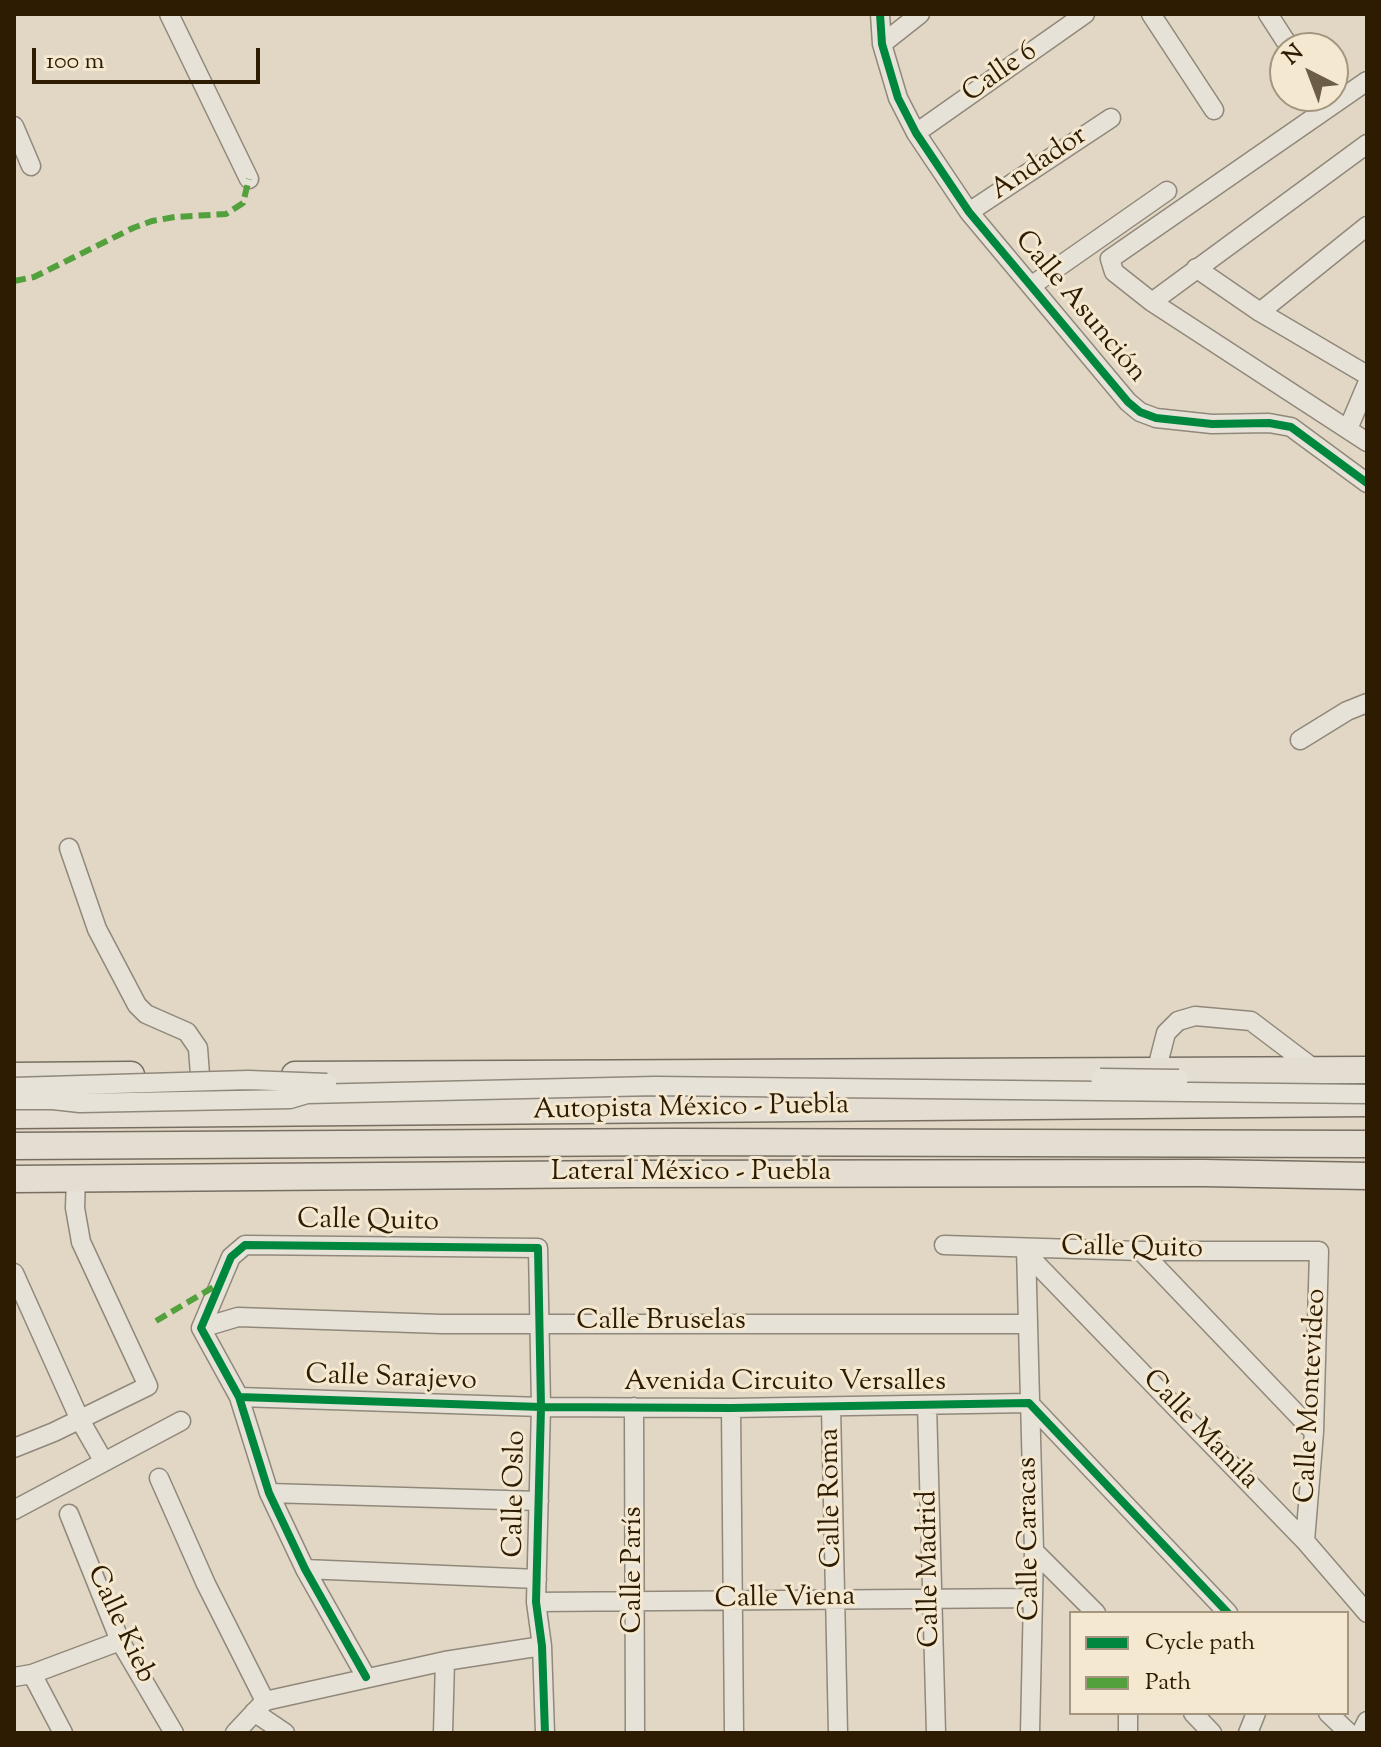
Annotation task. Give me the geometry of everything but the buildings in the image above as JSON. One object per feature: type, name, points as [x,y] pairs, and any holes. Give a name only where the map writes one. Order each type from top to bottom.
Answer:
[{"type":"highway","points":[[14,1076],[1367,1070]]},
{"type":"highway","points":[[332,1114],[647,1073]]},
{"type":"highway","name":"Autopista México - Puebla","points":[[14,1115],[1367,1103]]},
{"type":"highway","name":"Autopista México - Puebla","points":[[14,1146],[642,1142],[1367,1144]]},
{"type":"highway","name":"Lateral México - Puebla","points":[[14,1179],[1140,1173],[1367,1176]]},
{"type":"street","points":[[169,14],[249,179]]},
{"type":"street","name":"Calle Asunción","points":[[880,14],[882,44],[898,98],[916,133],[969,212],[1128,402],[1140,412],[1156,418],[1212,424],[1269,423],[1291,427],[1367,483]]},
{"type":"street","points":[[882,44],[920,14]]},
{"type":"street","name":"Calle 6","points":[[916,133],[1085,14]]},
{"type":"street","points":[[1151,14],[1214,110]]},
{"type":"street","points":[[1268,14],[1280,32]]},
{"type":"street","points":[[1367,81],[1110,259],[1114,272],[1152,302],[1367,442]]},
{"type":"street","name":"Andador","points":[[969,212],[1111,118]]},
{"type":"street","points":[[14,126],[31,166]]},
{"type":"street","points":[[1152,302],[1367,144]]},
{"type":"street","points":[[1031,286],[1167,191]]},
{"type":"street","points":[[1260,312],[1367,226]]},
{"type":"street","points":[[1196,268],[1260,312],[1367,375]]},
{"type":"street","points":[[1348,429],[1367,384]]},
{"type":"street","points":[[1300,740],[1347,711],[1367,703]]},
{"type":"street","points":[[69,848],[97,929],[137,1005],[146,1014],[187,1032],[198,1048],[200,1075]]},
{"type":"street","points":[[1156,1072],[1166,1033],[1178,1021],[1195,1016],[1251,1021],[1317,1071]]},
{"type":"street","points":[[14,1087],[248,1080],[310,1083],[766,1078],[1130,1078],[1367,1082]]},
{"type":"street","points":[[14,1100],[80,1103],[275,1100],[307,1094],[655,1086],[1367,1094]]},
{"type":"street","points":[[14,1448],[148,1386],[81,1242],[75,1208],[76,1178]]},
{"type":"street","name":"Calle Quito","points":[[201,1328],[231,1257],[245,1245],[538,1248]]},
{"type":"street","name":"Calle Quito","points":[[944,1245],[1026,1251],[1319,1251]]},
{"type":"street","name":"Calle Oslo","points":[[538,1248],[541,1407],[536,1602],[542,1646],[545,1733]]},
{"type":"street","name":"Calle Caracas","points":[[1026,1251],[1034,1551],[1030,1733]]},
{"type":"street","name":"Calle Manila","points":[[1026,1251],[1305,1541],[1367,1613]]},
{"type":"street","points":[[1141,1251],[1314,1432]]},
{"type":"street","name":"Calle Montevideo","points":[[1305,1541],[1314,1432],[1319,1251]]},
{"type":"street","points":[[14,1273],[80,1420],[104,1462]]},
{"type":"street","name":"Calle Bruselas","points":[[201,1328],[238,1317],[441,1324],[1026,1324]]},
{"type":"street","points":[[201,1328],[239,1397],[269,1493],[305,1569],[366,1677]]},
{"type":"street","name":"Calle Sarajevo","points":[[239,1397],[541,1407]]},
{"type":"street","points":[[1029,1403],[1226,1611]]},
{"type":"street","name":"Avenida Circuito Versalles","points":[[541,1407],[731,1408],[1029,1403]]},
{"type":"street","name":"Calle Madrid","points":[[927,1405],[936,1733]]},
{"type":"street","name":"Calle París","points":[[634,1407],[635,1733]]},
{"type":"street","name":"Calle Roma","points":[[831,1407],[838,1733]]},
{"type":"street","points":[[731,1408],[734,1733]]},
{"type":"street","points":[[14,1510],[181,1421]]},
{"type":"street","points":[[159,1478],[259,1707],[285,1733]]},
{"type":"street","points":[[269,1493],[539,1501]]},
{"type":"street","name":"Calle Kieb","points":[[69,1514],[120,1641],[174,1733]]},
{"type":"street","points":[[1034,1551],[1094,1611]]},
{"type":"street","points":[[305,1569],[537,1579]]},
{"type":"street","name":"Calle Viena","points":[[536,1602],[1033,1598]]},
{"type":"street","points":[[63,1733],[23,1675],[120,1641]]},
{"type":"street","points":[[235,1733],[259,1707],[366,1677],[542,1646]]},
{"type":"street","points":[[443,1733],[445,1661]]},
{"type":"street","points":[[1195,1715],[1212,1733]]},
{"type":"street","points":[[1330,1715],[1349,1733]]},
{"type":"street","points":[[1361,1733],[1367,1721]]},
{"type":"marked path","points":[[14,281],[34,277],[152,221],[226,214],[243,203],[249,179]]},
{"type":"marked path","points":[[156,1321],[217,1285]]},
{"type":"cycle path","points":[[880,14],[882,44],[898,98],[916,133],[969,212],[1128,402],[1140,412],[1156,418],[1212,424],[1269,423],[1291,427],[1367,483]]},
{"type":"cycle path","points":[[366,1677],[305,1569],[269,1493],[239,1397],[201,1328],[231,1257],[245,1245],[538,1248],[541,1407],[536,1602],[542,1646],[545,1733]]},
{"type":"cycle path","points":[[239,1397],[541,1407],[731,1408],[1029,1403],[1226,1611]]}]
